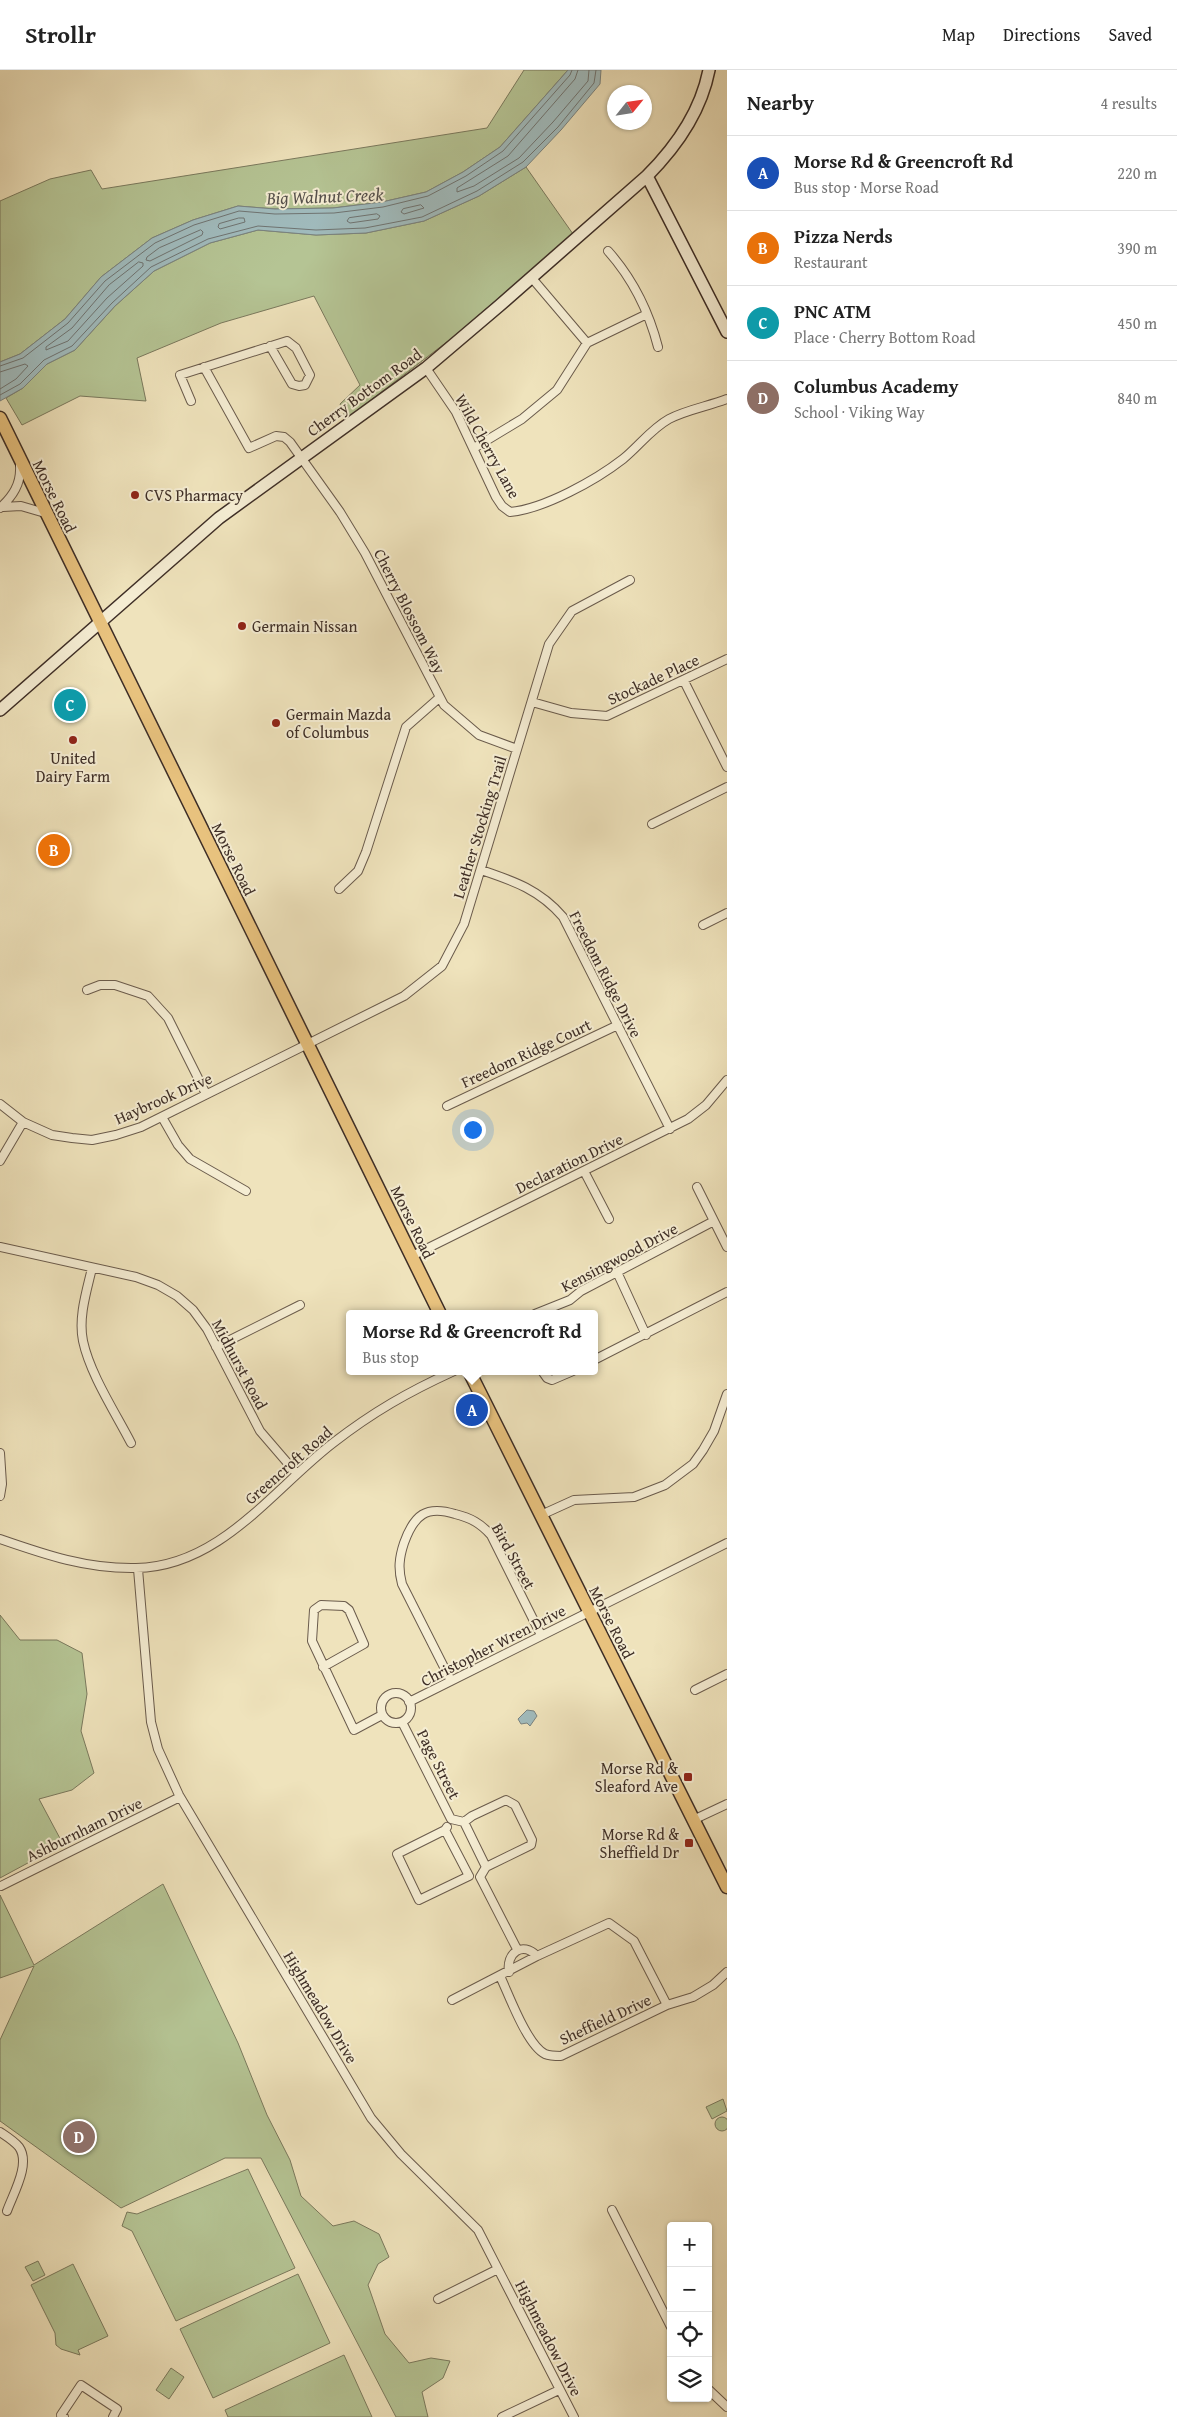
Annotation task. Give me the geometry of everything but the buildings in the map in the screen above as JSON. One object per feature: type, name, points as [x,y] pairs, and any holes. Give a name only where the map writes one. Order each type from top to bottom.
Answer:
[{"type":"main road","name":"Cherry Bottom Road","points":[[0,710],[219,518],[426,368],[647,176],[660,163],[689,123],[709,70]]},
{"type":"main road","points":[[647,176],[726,327]]},
{"type":"main road","name":"Morse Road","points":[[1,420],[45,513],[438,1310]]},
{"type":"main road","name":"Morse Road","points":[[471,1375],[727,1888]]},
{"type":"street","points":[[608,251],[627,275],[647,314],[658,347]]},
{"type":"street","points":[[531,277],[587,343]]},
{"type":"street","points":[[474,448],[522,419],[557,390],[587,343],[647,314]]},
{"type":"street","points":[[191,401],[180,375],[270,346],[287,341],[292,344],[310,375],[305,385],[292,384],[270,346]]},
{"type":"street","name":"Cherry Blossom Way","points":[[204,367],[250,448],[276,436],[284,437],[290,442],[340,512],[365,553],[444,705],[479,735],[517,749]]},
{"type":"street","name":"Wild Cherry Lane","points":[[426,368],[456,412],[496,497],[502,506],[510,512],[521,511],[546,502],[598,476],[624,458],[654,429],[670,418],[727,399]]},
{"type":"street","points":[[0,507],[15,491],[19,483],[20,462]]},
{"type":"street","points":[[0,507],[21,506],[45,513]]},
{"type":"street","name":"Leather Stocking Trail","points":[[307,1045],[404,996],[442,966],[464,924],[549,644],[572,611],[630,580]]},
{"type":"street","name":"Stockade Place","points":[[532,702],[571,713],[607,716],[727,659]]},
{"type":"street","points":[[684,681],[727,767]]},
{"type":"street","points":[[339,889],[358,871],[366,852],[406,727],[439,698]]},
{"type":"street","points":[[652,824],[727,787]]},
{"type":"street","name":"Freedom Ridge Drive","points":[[481,870],[518,882],[550,902],[563,917],[670,1129]]},
{"type":"street","points":[[703,925],[727,914]]},
{"type":"street","points":[[87,990],[100,985],[115,985],[148,996],[168,1018],[206,1094]]},
{"type":"street","name":"Freedom Ridge Court","points":[[447,1106],[618,1025]]},
{"type":"street","name":"Haybrook Drive","points":[[0,1104],[23,1122],[52,1135],[92,1140],[116,1135],[162,1117],[307,1045]]},
{"type":"street","name":"Declaration Drive","points":[[412,1256],[688,1119],[706,1105],[727,1080]]},
{"type":"street","points":[[162,1117],[178,1145],[190,1159],[246,1191]]},
{"type":"street","points":[[0,1161],[23,1122]]},
{"type":"street","points":[[584,1171],[609,1219]]},
{"type":"street","points":[[697,1187],[727,1246]]},
{"type":"street","name":"Kensingwood Drive","points":[[545,1310],[570,1300],[581,1291],[714,1221]]},
{"type":"street","name":"Midhurst Road","points":[[0,1247],[136,1277],[158,1285],[177,1296],[202,1323],[260,1431],[297,1474]]},
{"type":"street","points":[[92,1268],[84,1308],[83,1339],[90,1361],[131,1443]]},
{"type":"street","points":[[618,1272],[646,1335]]},
{"type":"street","points":[[598,1358],[727,1292]]},
{"type":"street","points":[[216,1347],[300,1305]]},
{"type":"street","name":"Greencroft Road","points":[[0,1539],[63,1561],[100,1567],[138,1568],[180,1560],[229,1535],[331,1444],[373,1412],[446,1375]]},
{"type":"street","points":[[545,1375],[552,1380],[564,1375]]},
{"type":"street","points":[[541,1515],[574,1500],[634,1497],[665,1485],[692,1464],[703,1450],[714,1431],[727,1394]]},
{"type":"street","points":[[0,1453],[2,1468],[0,1496]]},
{"type":"street","name":"Bird Street","points":[[451,1681],[402,1584],[398,1570],[400,1555],[411,1526],[422,1514],[438,1509],[466,1517],[480,1524],[491,1535],[541,1635]]},
{"type":"street","name":"Christopher Wren Drive","points":[[409,1702],[727,1543]]},
{"type":"street","name":"Highmeadow Drive","points":[[138,1568],[151,1722],[158,1749],[180,1797],[371,2118],[401,2154],[478,2230],[574,2417]]},
{"type":"street","points":[[323,1667],[364,1644],[349,1610],[338,1604],[321,1605],[314,1610],[312,1641],[323,1667],[354,1730],[382,1715],[389,1721],[402,1722]]},
{"type":"street","points":[[696,1690],[727,1674]]},
{"type":"street","name":"Christopher Wren Drive","points":[[382,1715],[382,1701],[389,1695],[398,1693],[409,1702],[410,1711],[402,1722]]},
{"type":"street","name":"Page Street","points":[[402,1722],[451,1819]]},
{"type":"street","name":"Ashburnham Drive","points":[[1,1886],[180,1797]]},
{"type":"street","points":[[480,1877],[486,1867],[530,1845],[532,1840],[515,1805],[511,1801],[506,1800],[472,1816],[464,1822],[486,1867]]},
{"type":"street","points":[[693,1820],[727,1804]]},
{"type":"street","name":"Page Street","points":[[451,1819],[464,1822]]},
{"type":"street","name":"Page Street","points":[[445,1830],[451,1819]]},
{"type":"street","points":[[468,1876],[445,1830],[397,1854],[419,1900],[468,1876],[480,1877]]},
{"type":"street","points":[[480,1877],[517,1949]]},
{"type":"street","points":[[452,2000],[537,1956],[609,1923],[634,1941],[667,2005]]},
{"type":"street","points":[[509,1972],[508,1963],[510,1955],[517,1949],[525,1948],[537,1956]]},
{"type":"street","name":"Sheffield Drive","points":[[500,1976],[530,2036],[540,2050],[552,2056],[570,2053],[667,2005],[693,1997],[713,1985],[727,1972]]},
{"type":"street","points":[[0,2132],[18,2146],[23,2159],[22,2170],[7,2211]]},
{"type":"street","points":[[612,2210],[667,2319]]},
{"type":"street","points":[[438,2299],[498,2269]]},
{"type":"street","points":[[64,2417],[61,2415],[81,2385],[117,2409],[113,2417]]},
{"type":"street","points":[[502,2417],[559,2390]]},
{"type":"street","points":[[712,2393],[727,2407]]},
{"type":"green space","points":[[524,70],[568,70],[500,147],[463,172],[426,192],[382,202],[333,208],[275,209],[238,206],[193,220],[152,238],[101,277],[65,319],[20,354],[0,362],[0,201],[50,179],[91,170],[102,189],[487,128]]},
{"type":"green space","points":[[526,167],[573,234],[452,338],[346,419],[340,404],[360,385],[314,296],[221,323],[137,358],[146,401],[80,396],[22,425],[6,398],[23,388],[47,364],[75,350],[115,306],[154,271],[210,243],[258,230],[316,235],[366,233],[424,221],[479,196]]},
{"type":"green space","points":[[0,1615],[20,1640],[57,1640],[82,1653],[87,1694],[81,1731],[94,1773],[72,1790],[39,1799],[63,1844],[0,1878]]},
{"type":"green space","points":[[163,1884],[238,2043],[267,2115],[290,2160],[301,2196],[333,2226],[354,2221],[379,2234],[389,2257],[378,2264],[368,2285],[385,2334],[409,2363],[431,2358],[450,2361],[443,2378],[422,2392],[428,2417],[396,2417],[261,2158],[225,2158],[121,2208],[0,2121],[0,2040],[34,1966],[0,1978],[0,1895],[34,1965]]},
{"type":"green space","points":[[723,2099],[727,2111],[712,2119],[706,2107]]},
{"type":"green space","points":[[719,2117],[725,2117],[729,2124],[725,2131],[719,2131],[715,2127],[715,2121]]},
{"type":"green space","points":[[248,2169],[295,2268],[176,2321],[132,2231],[122,2226],[127,2212],[137,2214]]},
{"type":"green space","points":[[38,2261],[45,2275],[33,2281],[25,2267]]},
{"type":"green space","points":[[73,2264],[108,2336],[78,2350],[80,2355],[61,2349],[56,2345],[55,2333],[31,2285]]},
{"type":"green space","points":[[298,2274],[330,2343],[213,2398],[180,2329]]},
{"type":"green space","points":[[344,2355],[372,2417],[228,2417],[225,2410]]},
{"type":"green space","points":[[171,2368],[184,2377],[169,2399],[156,2390]]},
{"type":"water","points":[[568,70],[601,70],[600,84],[561,130],[526,167],[479,196],[424,221],[366,233],[316,235],[258,230],[210,243],[154,271],[115,306],[75,350],[47,364],[23,388],[0,401],[0,362],[20,354],[65,319],[101,277],[152,238],[193,220],[238,206],[275,209],[333,208],[382,202],[426,192],[463,172],[500,147]]},
{"type":"water","points":[[527,1710],[534,1711],[537,1716],[530,1726],[527,1723],[521,1724],[518,1719]]},
{"type":"place","name":"CVS Pharmacy","points":[[135,495]]},
{"type":"place","name":"Germain Nissan","points":[[242,626]]},
{"type":"place","name":"PNC ATM","points":[[70,705]]},
{"type":"place","name":"Germain Mazda of Columbus","points":[[276,723]]},
{"type":"place","name":"United Dairy Farm","points":[[73,740]]},
{"type":"place","name":"Pizza Nerds","points":[[54,850]]},
{"type":"place","name":"Morse Rd & Greencroft Rd","points":[[472,1410]]},
{"type":"place","name":"Morse Rd & Sleaford Ave","points":[[688,1777]]},
{"type":"place","name":"Morse Rd & Sheffield Dr","points":[[689,1843]]},
{"type":"place","name":"Columbus Academy","points":[[79,2137]]},
{"type":"water label","name":"Big Walnut Creek","points":[[325,196]]}]
